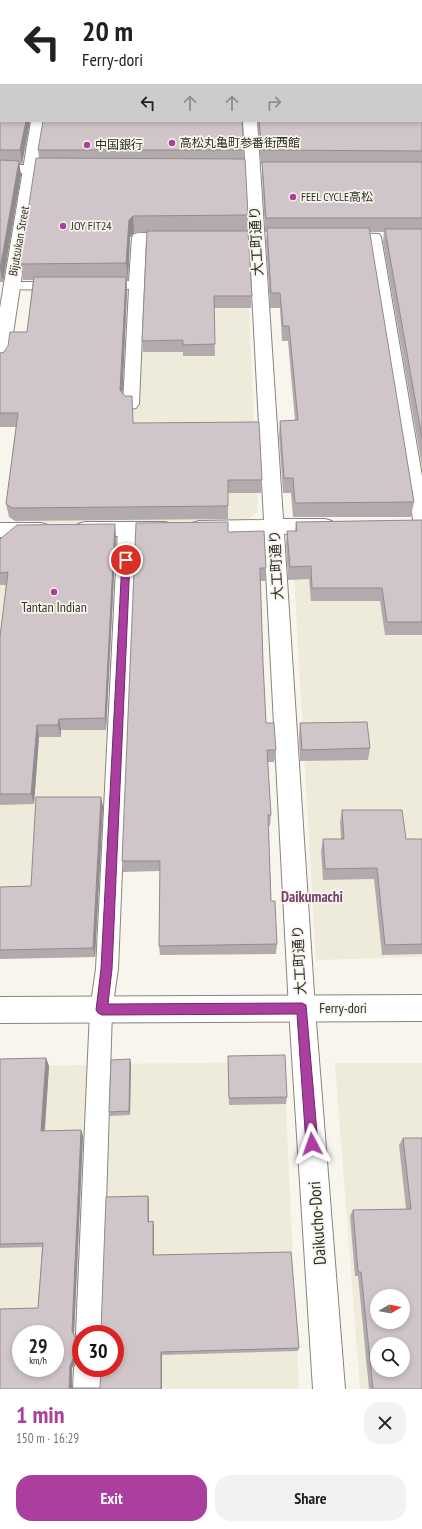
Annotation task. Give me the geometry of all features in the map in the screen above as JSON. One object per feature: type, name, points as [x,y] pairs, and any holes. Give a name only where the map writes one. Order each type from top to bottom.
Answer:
[{"type":"street","name":"Bijutsukan Street","points":[[0,360],[38,122]]},
{"type":"street","name":"大工町通り","points":[[250,122],[302,1009]]},
{"type":"street","points":[[0,169],[67,169]]},
{"type":"street","points":[[0,530],[344,526]]},
{"type":"street","name":"Ferry-dori","points":[[0,1010],[422,1008]]},
{"type":"street","name":"Daikucho-Dori","points":[[302,1009],[329,1389]]},
{"type":"lane","points":[[132,404],[139,237],[186,237]]},
{"type":"lane","points":[[335,237],[390,237]]},
{"type":"lane","points":[[374,237],[417,525]]},
{"type":"lane","points":[[91,285],[136,285]]},
{"type":"lane","points":[[12,286],[69,286]]},
{"type":"lane","points":[[89,1325],[102,1010],[107,969],[127,529]]},
{"type":"lane","points":[[87,1389],[88,1377]]},
{"type":"shaded area","points":[[142,238],[246,239],[258,511],[246,521],[19,524],[9,517],[36,288],[133,287]]},
{"type":"shaded area","points":[[123,539],[103,957],[0,959],[0,551],[13,540]]},
{"type":"shaded area","points":[[292,543],[422,563],[422,957],[316,960]]},
{"type":"shaded area","points":[[284,1062],[299,1389],[93,1389],[106,1377],[124,1377],[124,1325],[95,1325],[104,1064]]},
{"type":"shaded area","points":[[335,1063],[422,1063],[422,1389],[360,1389]]},
{"type":"shaded area","points":[[94,1065],[81,1325],[72,1325],[72,1377],[81,1377],[81,1389],[0,1389],[0,1066]]},
{"type":"building","points":[[0,122],[26,122],[20,150],[0,150]]},
{"type":"building","points":[[43,122],[242,122],[244,150],[38,150]]},
{"type":"building","points":[[259,122],[422,122],[422,151],[262,150]]},
{"type":"building","points":[[36,158],[245,159],[248,215],[133,216],[129,220],[126,263],[20,264]]},
{"type":"building","points":[[0,160],[19,161],[0,269]]},
{"type":"building","points":[[262,162],[422,162],[422,218],[266,218]]},
{"type":"building","points":[[267,228],[369,228],[414,502],[295,503],[293,478],[284,478],[280,421],[298,420],[289,326],[283,326],[280,293],[271,293]]},
{"type":"building","points":[[385,229],[422,229],[422,438]]},
{"type":"building","points":[[147,231],[248,231],[252,296],[214,296],[215,344],[183,345],[183,340],[142,341]]},
{"type":"building","points":[[34,277],[126,277],[120,390],[125,396],[132,396],[133,423],[259,422],[262,480],[228,480],[228,506],[12,508],[6,504],[18,413],[0,413],[0,353],[4,352],[8,346],[10,332],[27,332]]},
{"type":"building","points":[[422,520],[422,622],[387,622],[382,588],[312,588],[311,566],[290,567],[287,531],[297,531],[296,522]]},
{"type":"building","points":[[228,522],[228,532],[264,531],[266,568],[260,568],[266,723],[274,723],[276,750],[267,750],[271,815],[268,815],[271,901],[275,901],[277,944],[159,946],[160,861],[122,861],[136,523]]},
{"type":"building","points":[[115,524],[105,718],[59,719],[58,725],[37,725],[31,794],[0,794],[0,637],[8,572],[0,573],[0,539],[17,525]]},
{"type":"building","points":[[367,722],[370,748],[302,750],[300,723]]},
{"type":"building","points":[[36,797],[101,797],[93,948],[0,950],[0,887],[31,886]]},
{"type":"building","points":[[342,810],[402,810],[406,839],[422,839],[422,944],[385,945],[377,868],[325,869],[323,839],[344,839]]},
{"type":"building","points":[[285,1055],[287,1097],[229,1098],[228,1056]]},
{"type":"building","points":[[46,1058],[41,1131],[81,1130],[72,1325],[72,1361],[70,1366],[69,1388],[100,1388],[101,1377],[124,1377],[124,1325],[101,1325],[106,1197],[148,1196],[148,1222],[153,1221],[153,1255],[291,1252],[299,1348],[161,1352],[161,1389],[0,1389],[0,1309],[38,1308],[43,1243],[0,1244],[0,1059]]},
{"type":"building","points":[[130,1059],[129,1111],[109,1112],[111,1060]]},
{"type":"building","points":[[403,1138],[422,1138],[422,1389],[373,1389],[372,1377],[410,1377],[410,1337],[370,1337],[370,1360],[361,1272],[358,1272],[353,1210],[411,1209]]},
{"type":"place","name":"高松丸亀町参番街西館","points":[[172,143]]},
{"type":"place","name":"中国銀行","points":[[87,145]]},
{"type":"place","name":"FEEL CYCLE高松","points":[[293,197]]},
{"type":"place","name":"JOY FIT24","points":[[63,226]]},
{"type":"place","name":"Tantan Indian","points":[[54,592]]},
{"type":"district","name":"Daikumachi","points":[[312,897]]},
{"type":"route","points":[[126,560],[107,969],[102,1010],[302,1009],[312,1144]]}]
